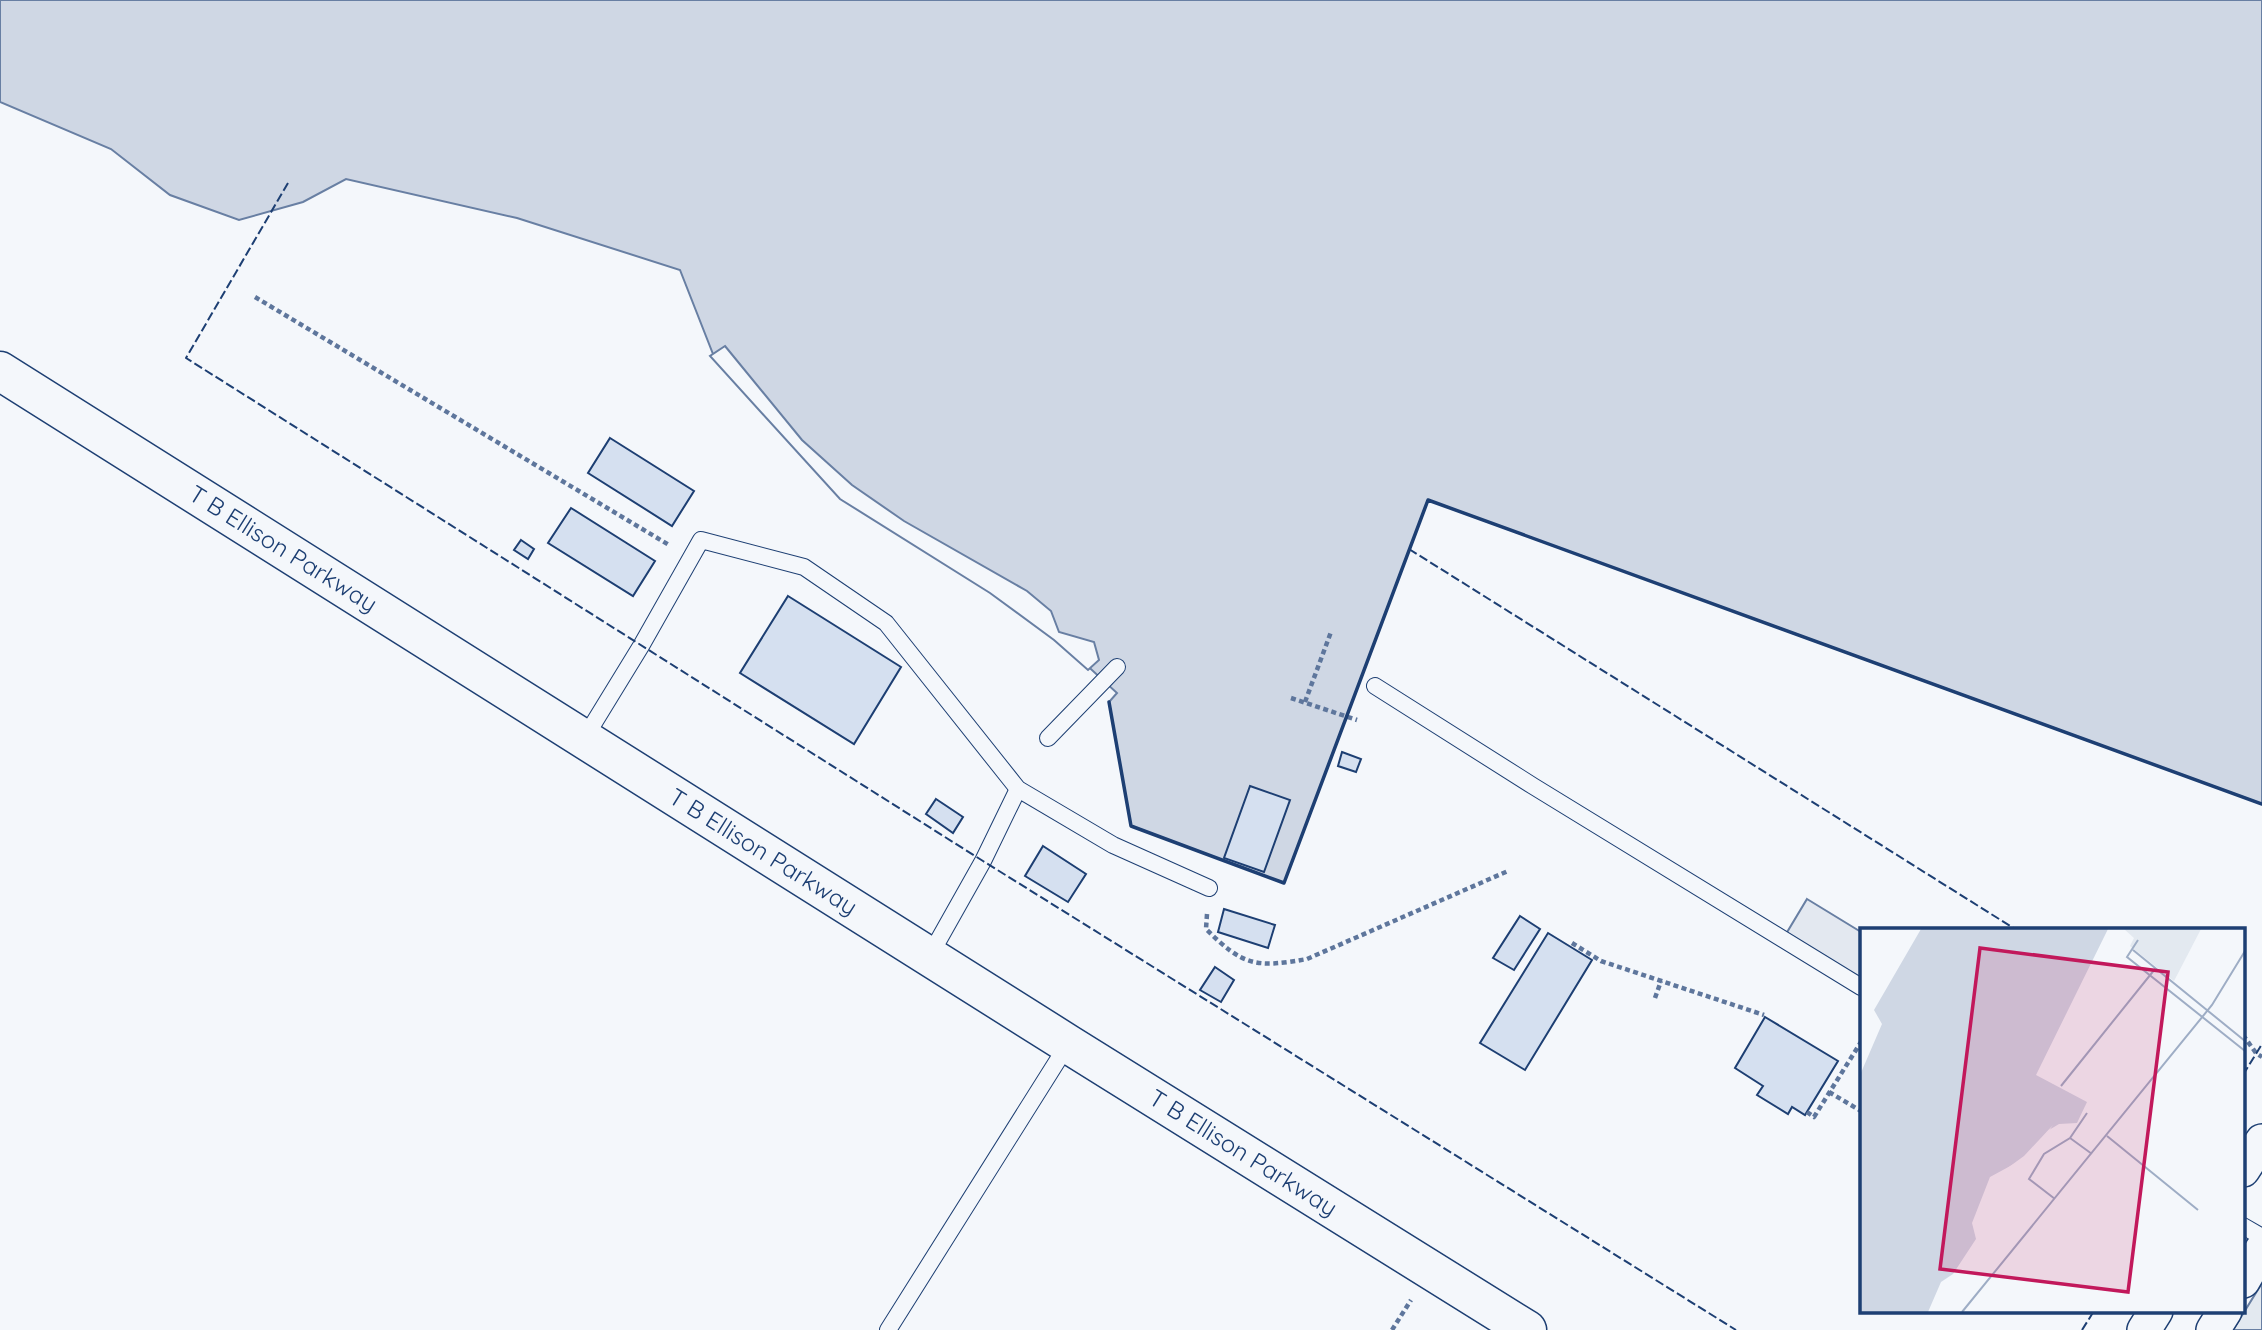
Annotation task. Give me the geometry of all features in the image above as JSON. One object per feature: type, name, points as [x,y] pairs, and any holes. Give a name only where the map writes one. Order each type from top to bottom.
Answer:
[{"type":"street","name":"T B Ellison Parkway","points":[[0,371],[929,957],[1527,1330]]},
{"type":"street","points":[[2244,1168],[2262,1141]]},
{"type":"street","points":[[2244,1279],[2262,1249]]},
{"type":"street","points":[[2144,1330],[2155,1312]]},
{"type":"street","points":[[2213,1330],[2224,1312]]},
{"type":"lane","points":[[584,739],[701,540],[804,567],[886,623],[1018,789],[1113,845],[1209,888]]},
{"type":"lane","points":[[1048,737],[1117,667]]},
{"type":"lane","points":[[1375,686],[1860,986]]},
{"type":"lane","points":[[929,957],[983,861],[1018,789]]},
{"type":"lane","points":[[888,1330],[1068,1044]]},
{"type":"lane","points":[[2244,1227],[2262,1237]]},
{"type":"path","points":[[255,297],[691,558]]},
{"type":"path","points":[[1304,702],[1331,632]]},
{"type":"path","points":[[1291,698],[1357,720]]},
{"type":"path","points":[[1209,888],[1206,929],[1224,947],[1244,960],[1272,966],[1307,959],[1508,871]]},
{"type":"path","points":[[1572,943],[1601,961],[1764,1015]]},
{"type":"path","points":[[1655,998],[1661,981]]},
{"type":"path","points":[[2244,1036],[2256,1054],[2262,1057]]},
{"type":"path","points":[[1807,1112],[1814,1117],[1860,1044]]},
{"type":"path","points":[[1829,1092],[1860,1110]]},
{"type":"shaded area","points":[[0,0],[2262,0],[2262,804],[1428,500],[1284,883],[1131,826],[1109,702],[1117,693],[1056,637],[992,590],[842,497],[713,354],[680,270],[517,218],[346,179],[303,202],[239,220],[170,195],[111,149],[0,102]]},
{"type":"shaded area","points":[[1807,899],[1860,931],[1860,986],[1783,939]]},
{"type":"shaded area","points":[[2262,1283],[2262,1330],[2233,1330]]},
{"type":"pier","points":[[725,346],[802,440],[852,485],[904,521],[1027,591],[1051,611],[1059,632],[1094,642],[1099,660],[1088,670],[1054,640],[990,593],[840,499],[710,356]]},
{"type":"building","points":[[610,438],[694,491],[672,526],[588,473]]},
{"type":"building","points":[[571,508],[655,561],[633,596],[548,543]]},
{"type":"building","points":[[521,540],[534,549],[528,559],[514,550]]},
{"type":"building","points":[[788,596],[901,667],[854,744],[740,673]]},
{"type":"building","points":[[1342,752],[1361,759],[1356,772],[1338,766]]},
{"type":"building","points":[[1250,786],[1290,800],[1264,872],[1224,858]]},
{"type":"building","points":[[936,799],[963,817],[953,833],[926,814]]},
{"type":"building","points":[[1043,846],[1086,874],[1068,902],[1025,876]]},
{"type":"building","points":[[1224,909],[1275,925],[1268,948],[1218,932]]},
{"type":"building","points":[[1520,916],[1540,929],[1514,970],[1493,958]]},
{"type":"building","points":[[1548,933],[1592,960],[1525,1070],[1480,1043]]},
{"type":"building","points":[[1215,967],[1234,980],[1221,1002],[1200,990]]},
{"type":"building","points":[[1765,1017],[1838,1061],[1805,1115],[1792,1107],[1788,1114],[1757,1095],[1763,1086],[1735,1068]]},
{"type":"fence","points":[[288,183],[186,358],[983,861],[1736,1330]]},
{"type":"fence","points":[[1409,549],[2013,928]]},
{"type":"fence","points":[[2244,1073],[2262,1044]]},
{"type":"fence","points":[[2082,1330],[2093,1312]]},
{"type":"wall","points":[[1109,702],[1131,826],[1284,883],[1428,500],[2262,804]]}]
